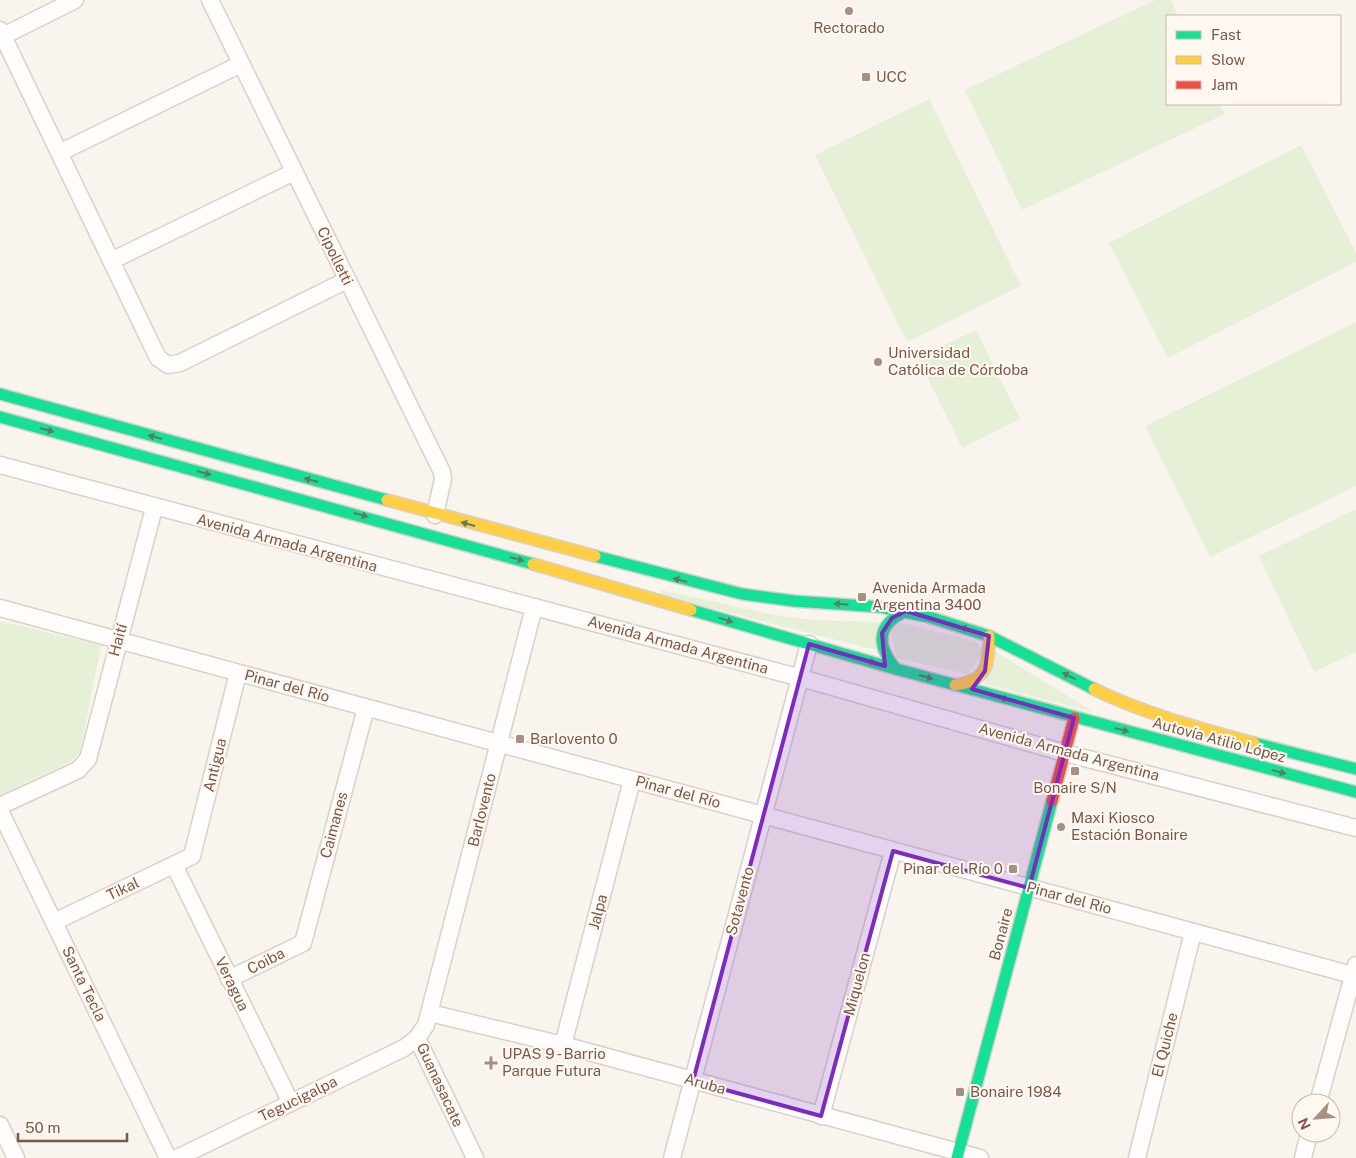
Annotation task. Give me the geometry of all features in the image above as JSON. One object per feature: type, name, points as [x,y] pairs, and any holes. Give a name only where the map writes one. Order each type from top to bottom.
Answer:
[{"type":"main road","points":[[0,394],[435,515],[693,583],[742,594],[906,611],[989,636],[989,654],[985,671],[975,681],[955,685]]},
{"type":"main road","points":[[0,417],[470,545],[896,669],[1074,718]]},
{"type":"main road","points":[[896,669],[882,650],[882,633],[892,618],[906,611]]},
{"type":"main road","name":"Autovía Atilio López","points":[[989,636],[1112,698],[1217,733],[1356,769]]},
{"type":"main road","name":"Autovía Atilio López","points":[[1074,718],[1356,792]]},
{"type":"main road","name":"Bonaire","points":[[958,1155],[1074,718]]},
{"type":"street","points":[[75,0],[1,33],[158,358],[168,365],[180,363],[347,280]]},
{"type":"street","name":"Cipolletti","points":[[210,0],[442,472],[443,479],[435,515]]},
{"type":"street","points":[[59,153],[241,64]]},
{"type":"street","points":[[111,261],[294,172]]},
{"type":"street","name":"Avenida Armada Argentina","points":[[0,466],[801,678],[1065,753],[1356,828]]},
{"type":"street","name":"Haití","points":[[0,806],[78,770],[88,758],[154,508]]},
{"type":"street","name":"Barlovento","points":[[430,1013],[534,607]]},
{"type":"street","name":"Pinar del Río","points":[[0,608],[1192,932],[1355,972]]},
{"type":"street","name":"Sotavento","points":[[672,1158],[809,644]]},
{"type":"street","name":"Antigua","points":[[192,856],[238,673]]},
{"type":"street","name":"Caimanes","points":[[303,943],[366,708]]},
{"type":"street","name":"Jalpa","points":[[563,1044],[632,780]]},
{"type":"street","name":"Santa Tecla","points":[[0,811],[168,1158]]},
{"type":"street","name":"Miquelon","points":[[821,1116],[893,851]]},
{"type":"street","name":"Tikal","points":[[54,922],[192,856]]},
{"type":"street","name":"Veragua","points":[[174,865],[290,1103]]},
{"type":"street","name":"El Quiche","points":[[1136,1158],[1192,932]]},
{"type":"street","name":"Coiba","points":[[229,980],[303,943]]},
{"type":"street","points":[[1321,1093],[1355,972]]},
{"type":"street","name":"Guanasacate","points":[[430,1013],[426,1025],[417,1038],[475,1158]]},
{"type":"street","name":"Aruba","points":[[430,1013],[563,1044],[958,1155],[980,1158]]},
{"type":"street","name":"Tegucigalpa","points":[[177,1158],[404,1048],[417,1038]]},
{"type":"street","points":[[0,1125],[16,1158]]},
{"type":"street","points":[[1302,1158],[1307,1143]]},
{"type":"highlighted area","points":[[906,611],[989,636],[985,671],[972,689],[1074,718],[1029,888],[893,851],[821,1116],[693,1081],[809,644],[885,666],[882,633],[892,618]]},
{"type":"green space","points":[[1155,0],[1171,0],[1178,15],[1166,15],[1166,105],[1220,105],[1225,114],[1022,210],[965,90]]},
{"type":"green space","points":[[929,99],[1021,286],[907,342],[815,155]]},
{"type":"green space","points":[[1301,145],[1356,253],[1356,262],[1168,358],[1109,243]]},
{"type":"green space","points":[[1356,322],[1356,486],[1210,557],[1145,426]]},
{"type":"green space","points":[[976,330],[1020,419],[962,448],[918,358]]},
{"type":"green space","points":[[1356,509],[1356,652],[1314,672],[1259,556]]},
{"type":"green space","points":[[661,590],[775,615],[810,620],[880,622],[876,650],[660,595]]},
{"type":"green space","points":[[0,621],[101,645],[80,752],[70,762],[0,795]]},
{"type":"green space","points":[[902,623],[977,642],[984,653],[968,674],[897,658],[891,631]]},
{"type":"green space","points":[[996,652],[1094,712],[984,684]]},
{"type":"traffic: fast","points":[[0,394],[387,500]]},
{"type":"traffic: fast","points":[[0,417],[533,564]]},
{"type":"traffic: fast","points":[[595,556],[742,594],[794,601],[880,607],[929,617],[989,636],[1094,689]]},
{"type":"traffic: fast","points":[[691,610],[896,669],[1356,792]]},
{"type":"traffic: fast","points":[[896,669],[885,652],[882,636],[884,629],[889,623],[906,611]]},
{"type":"traffic: fast","points":[[1254,743],[1356,769]]},
{"type":"traffic: fast","points":[[957,1158],[1052,801]]},
{"type":"traffic: slow","points":[[387,500],[595,556]]},
{"type":"traffic: slow","points":[[533,564],[691,610]]},
{"type":"traffic: slow","points":[[955,685],[974,680],[984,670],[987,663],[989,636]]},
{"type":"traffic: slow","points":[[1094,689],[1152,713],[1254,743]]},
{"type":"traffic: jam","points":[[1052,801],[1074,718]]},
{"type":"place","name":"Rectorado","points":[[849,11]]},
{"type":"place","name":"UCC","points":[[866,77]]},
{"type":"place","name":"Universidad Católica de Córdoba","points":[[878,362]]},
{"type":"place","name":"Avenida Armada Argentina 3400","points":[[862,597]]},
{"type":"place","name":"Barlovento 0","points":[[520,739]]},
{"type":"place","name":"Bonaire S/N","points":[[1075,771]]},
{"type":"place","name":"Maxi Kiosco Estación Bonaire","points":[[1061,827]]},
{"type":"place","name":"Pinar del Río 0","points":[[1013,869]]},
{"type":"place","name":"UPAS 9 - Barrio Parque Futura","points":[[491,1063]]},
{"type":"place","name":"Bonaire 1984","points":[[960,1092]]}]
